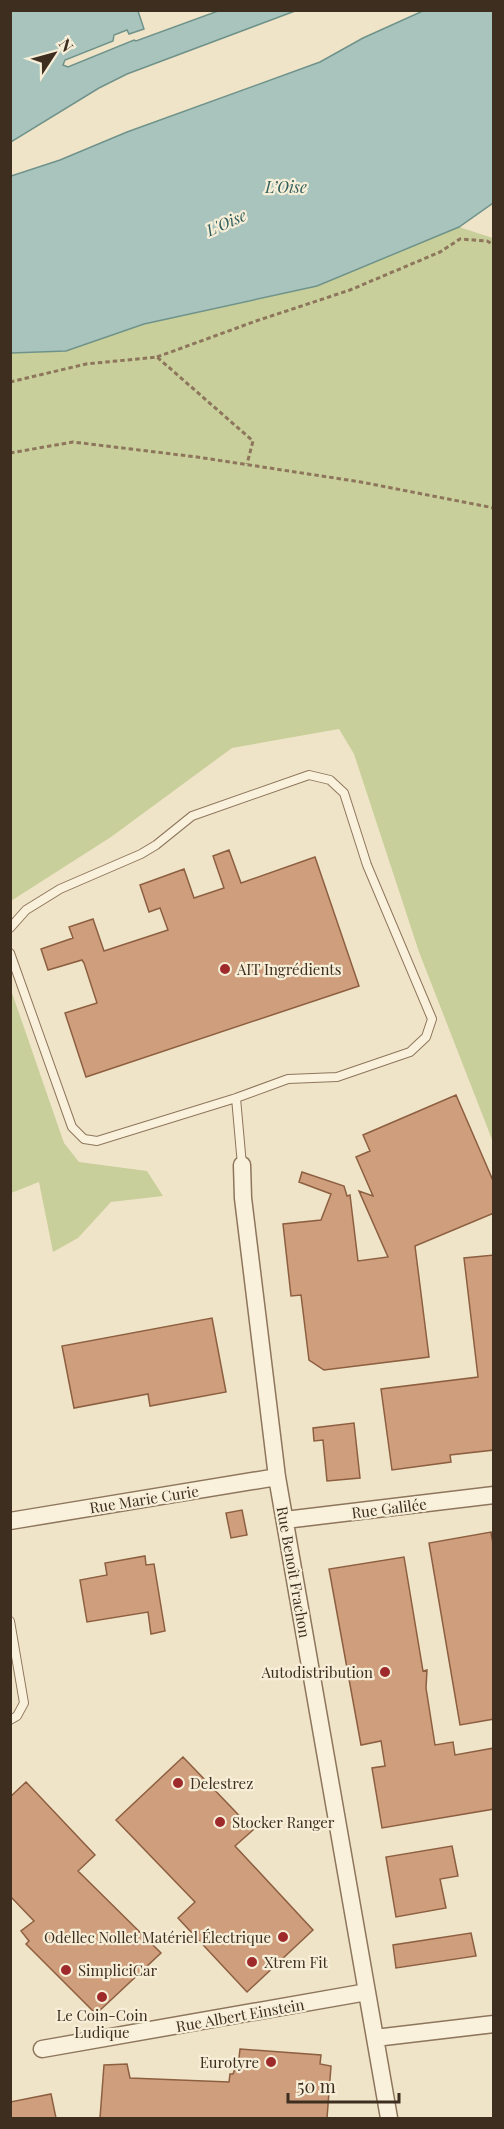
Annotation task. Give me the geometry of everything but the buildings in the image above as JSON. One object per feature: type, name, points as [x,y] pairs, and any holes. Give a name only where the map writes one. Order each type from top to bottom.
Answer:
[{"type":"street","name":"Rue Benoît Frachon","points":[[242,1165],[243,1198],[278,1477],[389,2118]]},
{"type":"street","name":"Rue Marie Curie","points":[[10,1521],[278,1477]]},
{"type":"street","name":"Rue Galilée","points":[[285,1520],[494,1495]]},
{"type":"street","name":"Rue Albert Einstein","points":[[42,2049],[367,1992]]},
{"type":"street","points":[[375,2038],[494,2024]]},
{"type":"lane","points":[[10,928],[26,910],[60,890],[141,854],[192,816],[309,776],[330,780],[344,793],[367,865],[432,1020],[426,1037],[410,1052],[337,1077],[288,1079],[236,1098],[97,1141],[84,1139],[72,1127],[10,952]]},
{"type":"lane","points":[[236,1098],[242,1165]]},
{"type":"lane","points":[[10,1621],[24,1703],[17,1716],[10,1720]]},
{"type":"path","points":[[10,382],[86,364],[157,357],[350,290],[440,252],[460,239],[488,240],[494,245]]},
{"type":"path","points":[[157,357],[253,441],[247,464]]},
{"type":"path","points":[[10,453],[73,442],[247,464],[361,482],[494,508]]},
{"type":"green space","points":[[459,227],[493,238],[493,1142],[419,952],[354,754],[339,729],[232,748],[111,837],[11,901],[11,353],[66,351],[144,324],[305,289]]},
{"type":"green space","points":[[11,990],[64,1143],[79,1162],[147,1171],[163,1196],[111,1202],[78,1238],[53,1252],[39,1182],[11,1193]]},
{"type":"water","points":[[11,10],[138,11],[144,29],[129,34],[127,30],[114,35],[113,41],[65,60],[63,65],[68,67],[134,40],[218,11],[295,11],[127,74],[99,88],[11,142]]},
{"type":"water","name":"L’Oise","points":[[425,10],[493,11],[493,203],[459,227],[317,286],[144,324],[66,351],[11,353],[11,176],[60,160],[127,132],[320,62],[363,38]]},
{"type":"place","name":"AIT Ingrédients","points":[[225,969]]},
{"type":"place","name":"Autodistribution","points":[[385,1672]]},
{"type":"place","name":"Delestrez","points":[[178,1783]]},
{"type":"place","name":"Stocker Ranger","points":[[220,1822]]},
{"type":"place","name":"Odellec Nollet Matériel Électrique","points":[[283,1937]]},
{"type":"place","name":"Xtrem Fit","points":[[252,1962]]},
{"type":"place","name":"SimpliciCar","points":[[66,1970]]},
{"type":"place","name":"Le Coin-Coin Ludique","points":[[102,1997]]},
{"type":"place","name":"Eurotyre","points":[[271,2062]]},
{"type":"water label","name":"L'Oise","points":[[226,222]]}]
